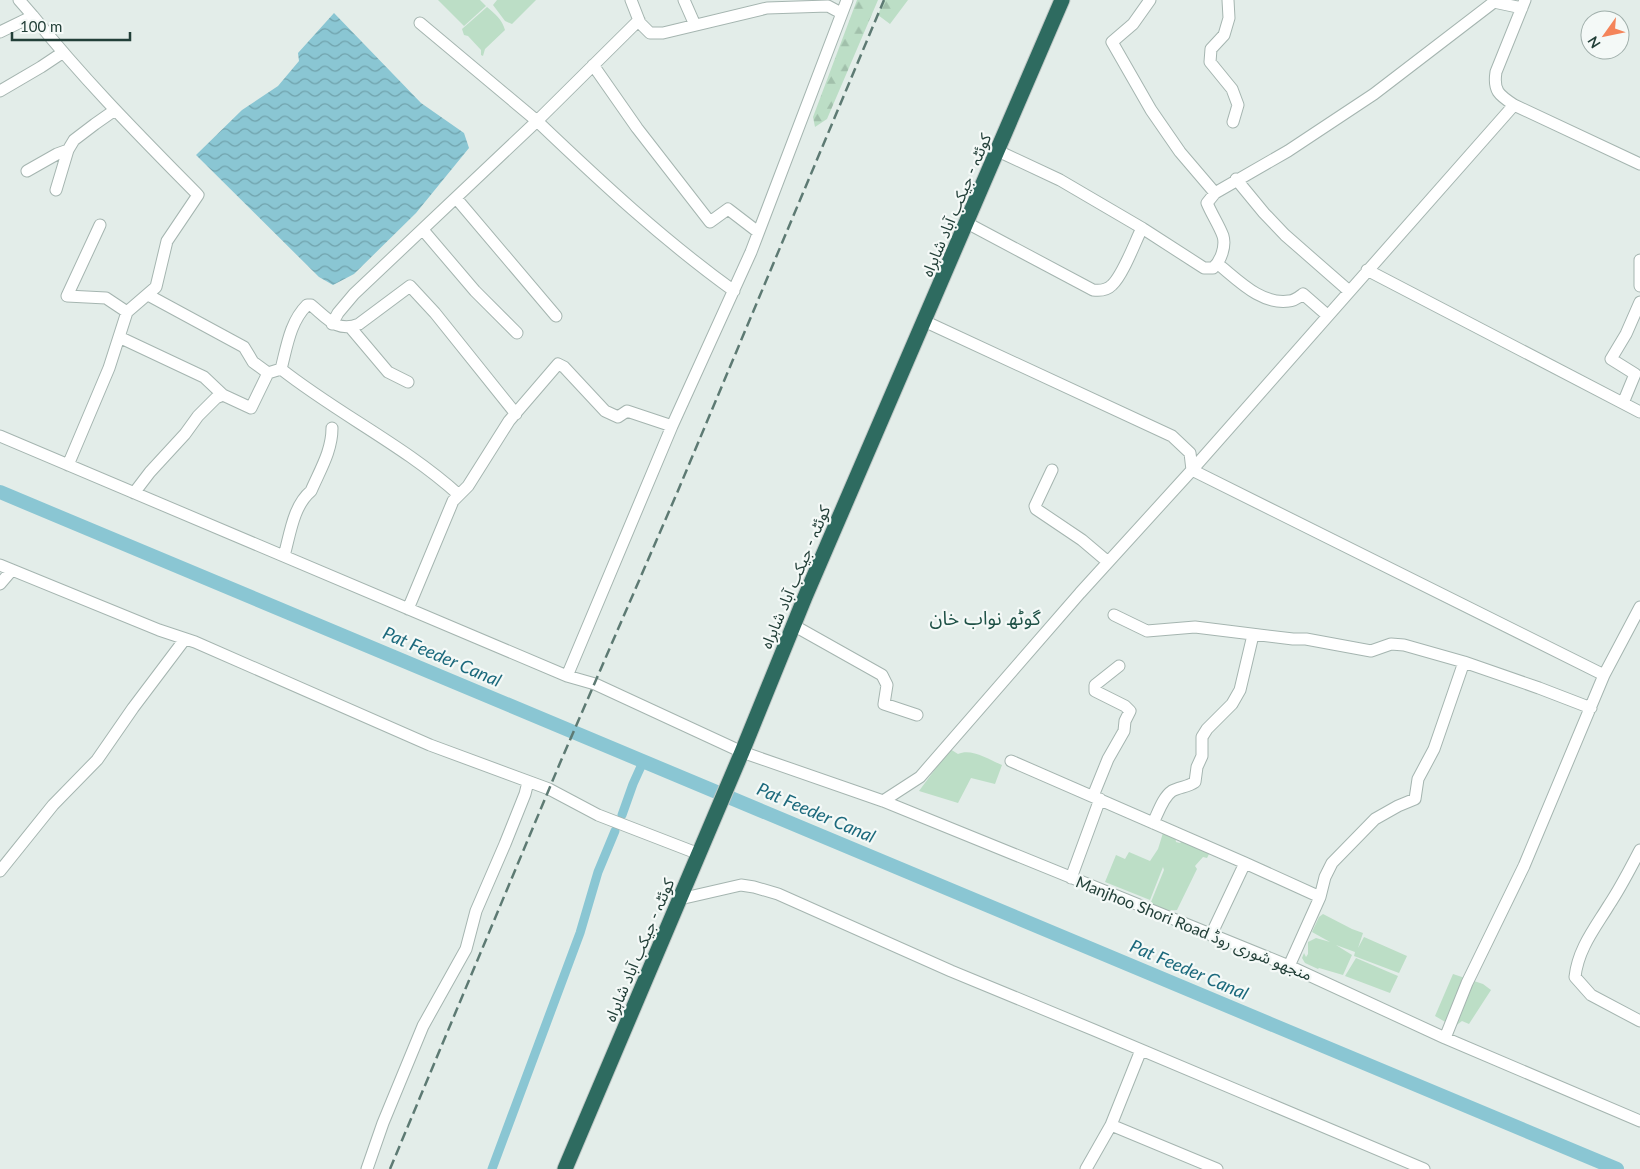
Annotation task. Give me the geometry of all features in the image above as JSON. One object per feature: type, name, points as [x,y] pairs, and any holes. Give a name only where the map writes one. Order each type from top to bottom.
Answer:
[{"type":"highway","name":"کوئٹہ - جیکب آباد شاہراہ","points":[[565,1169],[794,625],[1061,0]]},
{"type":"street","points":[[19,0],[62,53],[198,195],[167,241],[156,287],[127,312],[109,368],[68,465]]},
{"type":"street","points":[[631,0],[639,20],[650,33],[662,33],[695,25],[766,4],[828,6],[841,13]]},
{"type":"street","points":[[684,0],[695,25]]},
{"type":"street","points":[[567,676],[672,426],[734,291],[847,0]]},
{"type":"street","points":[[1150,0],[1133,24],[1112,42],[1151,110],[1180,152],[1215,193]]},
{"type":"street","points":[[1228,0],[1229,18],[1224,35],[1211,50],[1210,62],[1232,89],[1238,105],[1233,122]]},
{"type":"street","points":[[998,151],[1060,180],[1142,228],[1204,268],[1213,268],[1218,264],[1222,256],[1224,237],[1207,203],[1215,193],[1288,150],[1374,94],[1493,1],[1524,4],[1496,72],[1494,84],[1501,96],[1514,105],[1640,164]]},
{"type":"street","points":[[0,32],[33,16]]},
{"type":"street","points":[[332,324],[338,313],[354,294],[423,230],[639,20]]},
{"type":"street","points":[[420,23],[536,121],[660,235],[734,291]]},
{"type":"street","points":[[0,91],[62,53]]},
{"type":"street","points":[[593,65],[637,128],[710,222],[728,209],[758,232]]},
{"type":"street","points":[[882,801],[920,777],[1108,562],[1192,470],[1514,105]]},
{"type":"street","points":[[56,190],[68,150],[74,140],[115,110]]},
{"type":"street","points":[[27,171],[68,150]]},
{"type":"street","points":[[1236,179],[1264,214],[1285,235],[1349,290]]},
{"type":"street","points":[[456,198],[556,316]]},
{"type":"street","points":[[967,223],[1093,290],[1100,291],[1113,284],[1142,228]]},
{"type":"street","points":[[100,225],[67,296],[106,298],[127,312]]},
{"type":"street","points":[[423,230],[475,291],[517,333]]},
{"type":"street","points":[[1640,260],[1640,286]]},
{"type":"street","points":[[1218,264],[1253,292],[1270,300],[1291,302],[1303,294],[1327,315]]},
{"type":"street","points":[[1367,270],[1640,412]]},
{"type":"street","points":[[281,369],[293,325],[296,318],[307,306],[311,305],[332,324],[350,327],[359,324],[410,286],[435,313],[516,414]]},
{"type":"street","points":[[148,295],[244,347],[253,362],[268,373]]},
{"type":"street","points":[[1623,403],[1634,389],[1635,374],[1611,359],[1626,334],[1640,302]]},
{"type":"street","points":[[924,321],[1172,436],[1190,453],[1192,470]]},
{"type":"street","points":[[350,327],[388,372],[408,382]]},
{"type":"street","points":[[119,337],[204,377],[223,395],[251,408],[268,373],[281,369]]},
{"type":"street","points":[[408,609],[453,501],[468,486],[503,428],[558,364],[564,367],[605,411],[613,416],[618,417],[627,411],[672,426]]},
{"type":"street","points":[[281,369],[446,482],[459,495]]},
{"type":"street","points":[[134,493],[150,472],[186,434],[198,416],[216,398],[223,395]]},
{"type":"street","points":[[284,556],[294,517],[310,491],[330,450],[332,428]]},
{"type":"street","name":"Manjhoo Shori Road منجھو شوری روڈ","points":[[0,436],[567,676],[595,684],[742,752],[882,801],[1289,966],[1445,1038],[1640,1121]]},
{"type":"street","points":[[1052,470],[1035,506],[1036,509],[1082,540],[1108,562]]},
{"type":"street","points":[[1192,470],[1604,675]]},
{"type":"street","points":[[0,566],[186,639],[430,745],[549,789],[598,814],[699,854]]},
{"type":"street","points":[[0,584],[12,570]]},
{"type":"street","points":[[1445,1038],[1467,983],[1524,866],[1604,675],[1640,607]]},
{"type":"street","points":[[1114,615],[1147,631],[1195,627],[1253,635],[1306,639],[1371,651],[1391,644],[1404,645],[1464,662],[1591,708]]},
{"type":"street","points":[[794,625],[882,676],[887,685],[884,704],[917,715]]},
{"type":"street","points":[[1153,822],[1173,790],[1195,782],[1197,767],[1202,756],[1202,737],[1207,729],[1232,704],[1240,690],[1253,635]]},
{"type":"street","points":[[0,871],[53,805],[97,760],[133,708],[186,639]]},
{"type":"street","points":[[1289,966],[1320,897],[1325,877],[1332,863],[1375,819],[1415,799],[1418,779],[1434,749],[1464,662]]},
{"type":"street","points":[[1071,878],[1108,759],[1124,731],[1125,721],[1130,711],[1125,706],[1095,691],[1095,685],[1119,666]]},
{"type":"street","points":[[1011,761],[1245,862],[1320,897]]},
{"type":"street","points":[[367,1169],[383,1123],[423,1026],[466,949],[476,910],[505,844],[528,782]]},
{"type":"street","points":[[1640,850],[1625,880],[1586,940],[1576,963],[1575,977],[1591,994],[1640,1021]]},
{"type":"street","points":[[1212,935],[1245,862]]},
{"type":"street","points":[[680,898],[741,885],[754,886],[778,894],[951,971],[1424,1169]]},
{"type":"street","points":[[1086,1169],[1111,1125],[1141,1050]]},
{"type":"street","points":[[1111,1125],[1216,1169]]},
{"type":"green space","points":[[438,0],[480,0],[486,6],[464,26]]},
{"type":"green space","points":[[497,0],[536,0],[512,24],[505,21],[493,5]]},
{"type":"green space","points":[[857,0],[878,0],[827,119],[815,127],[813,117]]},
{"type":"green space","points":[[884,0],[908,0],[890,24],[878,15]]},
{"type":"green space","points":[[487,7],[500,20],[505,30],[485,49],[483,56],[481,55],[481,50],[468,36],[464,35],[462,29]]},
{"type":"green space","points":[[950,749],[958,754],[969,752],[1002,765],[995,784],[971,778],[958,803],[919,791]]},
{"type":"green space","points":[[1168,830],[1175,835],[1176,842],[1180,843],[1183,840],[1210,852],[1207,858],[1203,857],[1195,866],[1197,869],[1177,910],[1163,909],[1151,902],[1164,870],[1163,867],[1150,900],[1105,882],[1116,855],[1125,859],[1129,852],[1150,861],[1158,849],[1163,833]]},
{"type":"green space","points":[[1323,914],[1363,933],[1358,948],[1364,937],[1407,956],[1399,973],[1354,956],[1355,952],[1336,945],[1352,955],[1343,975],[1318,969],[1305,963],[1302,958],[1304,953],[1306,957],[1308,954],[1308,942],[1316,938],[1330,942],[1312,932],[1319,917]]},
{"type":"green space","points":[[1356,958],[1398,976],[1390,993],[1345,976]]},
{"type":"green space","points":[[1453,974],[1483,984],[1491,990],[1469,1024],[1462,1021],[1454,1027],[1435,1016]]},
{"type":"water","points":[[334,13],[421,103],[464,133],[469,148],[416,213],[354,274],[333,285],[319,277],[196,155],[242,110],[278,86],[299,61],[298,53]]},
{"type":"waterway","name":"Pat Feeder Canal","points":[[0,492],[1617,1169]]},
{"type":"waterway","points":[[622,815],[643,762]]},
{"type":"waterway","points":[[492,1169],[580,933],[598,872],[615,831]]},
{"type":"railway","points":[[390,1169],[884,0]]},
{"type":"district","name":"گوٹھ نواب خان","points":[[985,618]]}]
